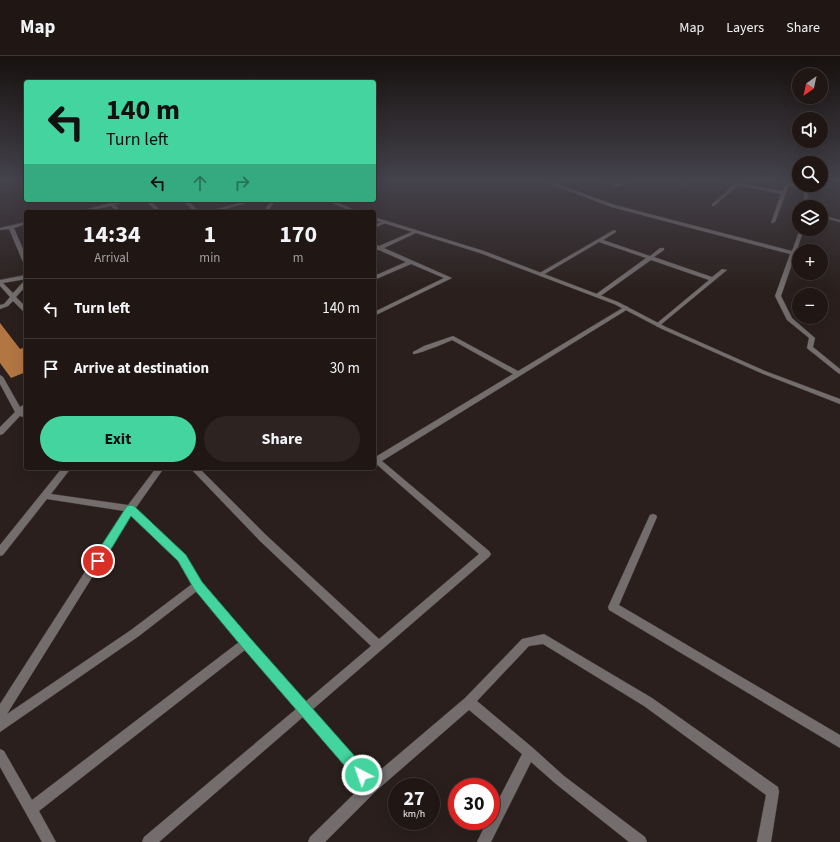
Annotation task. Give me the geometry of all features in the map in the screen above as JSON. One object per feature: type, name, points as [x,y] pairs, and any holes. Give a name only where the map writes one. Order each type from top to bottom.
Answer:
[{"type":"street","points":[[658,218],[792,253]]},
{"type":"street","points":[[773,222],[775,218]]},
{"type":"street","points":[[828,218],[840,221]]},
{"type":"street","points":[[376,219],[482,252],[597,296],[763,372],[840,402]]},
{"type":"street","points":[[376,226],[386,222]]},
{"type":"street","points":[[0,229],[24,224]]},
{"type":"street","points":[[11,227],[24,256]]},
{"type":"street","points":[[541,274],[614,231]]},
{"type":"street","points":[[376,250],[416,232]]},
{"type":"street","points":[[599,240],[713,279]]},
{"type":"street","points":[[376,247],[449,278],[376,313]]},
{"type":"street","points":[[597,296],[662,249]]},
{"type":"street","points":[[792,256],[778,296],[789,319],[812,338],[810,348],[840,372]]},
{"type":"street","points":[[376,277],[410,262]]},
{"type":"street","points":[[658,325],[724,270]]},
{"type":"street","points":[[24,277],[0,283],[24,309]]},
{"type":"street","points":[[0,307],[6,305],[24,284]]},
{"type":"street","points":[[149,842],[486,554],[376,459],[626,308]]},
{"type":"street","points":[[414,353],[426,347],[453,338],[518,374]]},
{"type":"street","points":[[0,377],[23,414],[0,432]]},
{"type":"street","points":[[0,552],[66,470]]},
{"type":"street","points":[[0,715],[130,509],[159,470]]},
{"type":"street","points":[[196,470],[263,538],[379,646]]},
{"type":"street","points":[[46,496],[130,509],[182,558],[198,585],[246,643],[371,786]]},
{"type":"street","points":[[653,516],[613,606],[840,742]]},
{"type":"street","points":[[0,726],[135,633],[198,585]]},
{"type":"street","points":[[315,842],[371,786],[469,702],[526,642],[544,639],[648,702],[773,792],[764,842]]},
{"type":"street","points":[[30,810],[246,643]]},
{"type":"street","points":[[469,702],[560,780],[640,842]]},
{"type":"street","points":[[484,842],[529,752]]},
{"type":"street","points":[[0,755],[49,842]]},
{"type":"building","points":[[0,323],[20,349],[24,348],[24,373],[11,378],[0,363]]},
{"type":"route","points":[[98,561],[130,509],[182,558],[198,585],[246,643],[362,775]]}]
